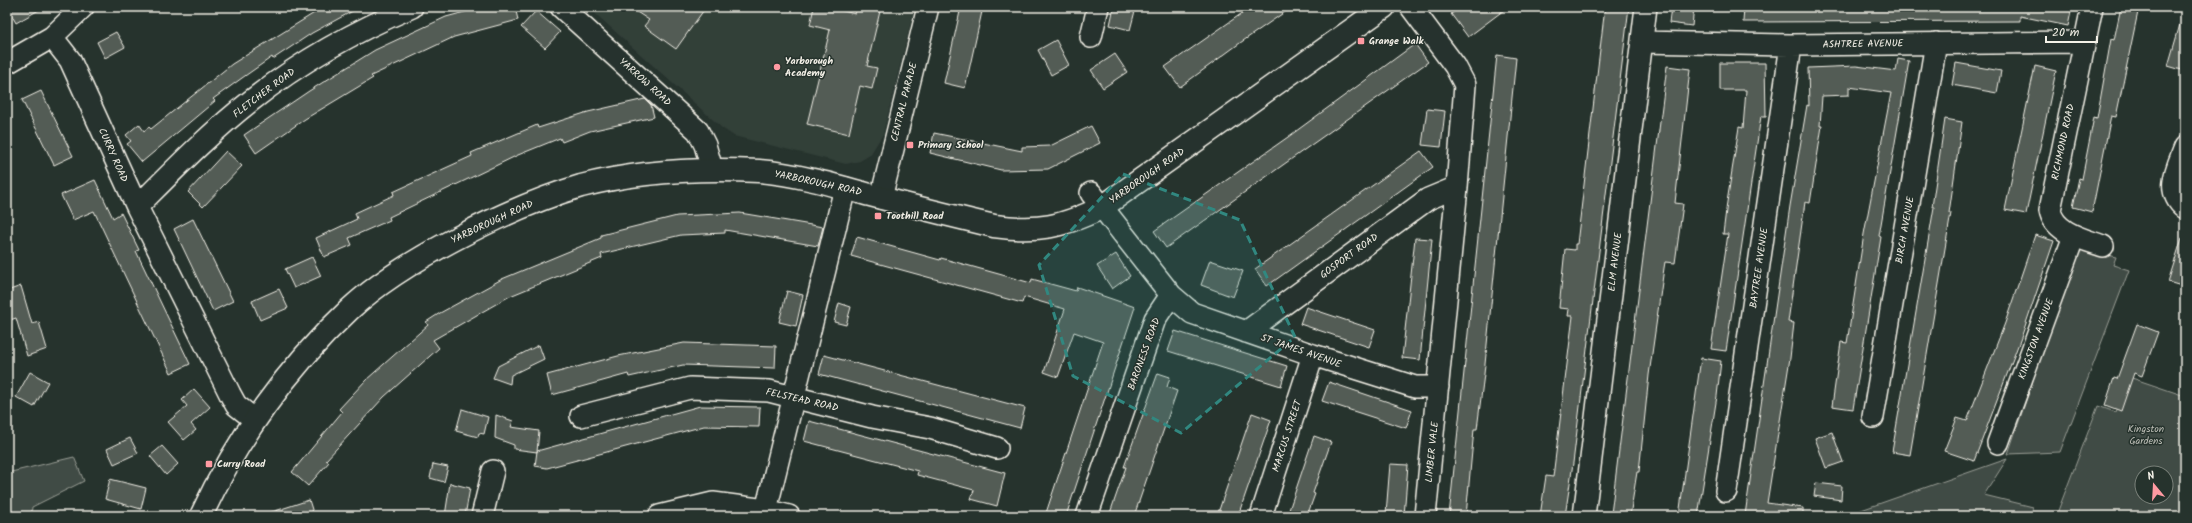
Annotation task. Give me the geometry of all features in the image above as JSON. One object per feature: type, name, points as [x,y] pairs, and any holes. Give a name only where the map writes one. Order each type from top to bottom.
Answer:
[{"type":"main road","name":"YARBOROUGH ROAD","points":[[201,516],[214,488],[255,420],[315,345],[350,309],[390,277],[434,250],[481,225],[530,203],[582,186],[648,174],[712,169],[761,171],[809,179],[955,217],[1019,229],[1045,228],[1074,221],[1096,201],[1384,7]]},
{"type":"street","points":[[7,63],[52,37],[83,7]]},
{"type":"street","name":"FLETCHER ROAD","points":[[137,207],[201,144],[253,99],[303,65],[371,24],[412,7]]},
{"type":"street","name":"YARROW ROAD","points":[[561,7],[698,131],[706,145],[712,169]]},
{"type":"street","name":"CENTRAL PARADE","points":[[881,198],[928,7]]},
{"type":"street","points":[[1091,37],[1098,7]]},
{"type":"street","points":[[1411,7],[1455,66],[1465,85],[1438,387]]},
{"type":"street","name":"ELM AVENUE","points":[[1584,516],[1646,7]]},
{"type":"street","name":"RICHMOND ROAD","points":[[2092,7],[2050,210],[2054,223],[2074,236],[2103,246]]},
{"type":"street","name":"CURRY ROAD","points":[[52,37],[70,60],[137,207],[230,394],[236,405],[255,420]]},
{"type":"street","name":"ASHTREE AVENUE","points":[[1642,42],[1791,45],[2084,42]]},
{"type":"street","name":"BIRCH AVENUE","points":[[1874,417],[1936,43]]},
{"type":"street","name":"BAYTREE AVENUE","points":[[1726,491],[1791,45]]},
{"type":"street","points":[[2185,147],[2172,187],[2178,202],[2185,208]]},
{"type":"street","name":"GOSPORT ROAD","points":[[1246,332],[1428,199],[1457,187]]},
{"type":"street","points":[[766,510],[845,188]]},
{"type":"street","points":[[1096,201],[1171,295]]},
{"type":"street","name":"KINGSTON AVENUE","points":[[1998,443],[2074,236]]},
{"type":"street","name":"ST JAMES AVENUE","points":[[1171,295],[1192,313],[1313,356],[1415,387],[1438,387]]},
{"type":"street","name":"BARONESS ROAD","points":[[1087,516],[1155,319],[1171,295]]},
{"type":"street","name":"MARCUS STREET","points":[[1261,516],[1313,356]]},
{"type":"street","name":"LIMBER VALE","points":[[1425,516],[1438,387]]},
{"type":"street","name":"FELSTEAD ROAD","points":[[581,416],[690,388],[769,391],[794,396],[872,417],[930,428],[996,448]]},
{"type":"street","points":[[482,516],[493,470]]},
{"type":"street","points":[[659,516],[713,503],[766,510],[789,516]]},
{"type":"highlighted area","points":[[1123,174],[1240,220],[1295,337],[1181,433],[1073,376],[1039,265]]},
{"type":"shaded area","name":"Yarborough Academy","points":[[588,7],[915,7],[883,134],[870,155],[860,161],[846,164],[734,136],[722,128]]},
{"type":"green space","points":[[2077,249],[2116,257],[2113,265],[2129,270],[2060,452],[2008,454]]},
{"type":"green space","name":"Kingston Gardens","points":[[2129,377],[2185,396],[2185,516],[2056,516],[2098,406],[2115,412]]},
{"type":"green space","points":[[74,457],[84,481],[32,507],[31,516],[11,516],[11,509],[7,510],[7,473]]},
{"type":"green space","points":[[2007,459],[1984,495],[2033,507],[2030,516],[1844,516]]},
{"type":"building","points":[[7,7],[44,7],[16,23]]},
{"type":"building","points":[[324,7],[360,7],[312,33],[273,59],[272,57],[242,78],[213,99],[215,101],[142,162],[127,144],[131,141],[126,135],[139,124],[144,131],[149,127],[151,129],[232,64]]},
{"type":"building","points":[[483,7],[515,7],[518,20],[454,37],[371,76],[373,78],[305,119],[256,153],[244,135],[309,91],[375,50],[446,17]]},
{"type":"building","points":[[629,7],[706,7],[676,49],[644,26],[649,20]]},
{"type":"building","points":[[814,7],[828,7],[855,14],[856,7],[881,7],[867,66],[877,68],[872,89],[860,86],[849,134],[807,124],[830,30],[810,25]]},
{"type":"building","points":[[961,7],[983,7],[965,88],[944,83]]},
{"type":"building","points":[[1114,7],[1136,7],[1130,30],[1110,25]]},
{"type":"building","points":[[1251,7],[1292,7],[1180,87],[1165,67]]},
{"type":"building","points":[[1460,7],[1508,7],[1468,37],[1451,14]]},
{"type":"building","points":[[1605,7],[1629,7],[1573,463],[1565,516],[1540,516],[1546,476],[1553,477],[1573,316],[1568,316],[1569,309],[1559,308],[1565,249],[1575,250],[1575,244],[1577,244]]},
{"type":"building","points":[[1671,7],[1694,7],[1692,26],[1669,23]]},
{"type":"building","points":[[1744,7],[2072,7],[2068,26],[2020,16],[2020,21],[1743,22]]},
{"type":"building","points":[[2121,7],[2139,7],[2116,117],[2111,116],[2092,212],[2073,207],[2079,178],[2082,179],[2094,117],[2097,118],[2111,39],[2114,40]]},
{"type":"building","points":[[536,11],[560,32],[545,48],[521,27]]},
{"type":"building","points":[[2181,21],[2185,22],[2185,71],[2168,66]]},
{"type":"building","points":[[116,32],[125,47],[105,58],[97,42]]},
{"type":"building","points":[[1056,40],[1069,65],[1051,75],[1038,50]]},
{"type":"building","points":[[1415,44],[1428,62],[1166,248],[1154,231],[1288,137]]},
{"type":"building","points":[[1115,54],[1127,72],[1103,88],[1091,70]]},
{"type":"building","points":[[1497,55],[1516,58],[1484,374],[1477,429],[1474,429],[1466,516],[1449,516]]},
{"type":"building","points":[[1898,59],[1909,61],[1879,236],[1881,237],[1853,409],[1832,406],[1841,342],[1847,343],[1864,234],[1891,93],[1849,87],[1849,95],[1822,96],[1820,126],[1822,126],[1810,203],[1805,202],[1788,322],[1794,323],[1790,358],[1767,503],[1803,508],[1803,516],[1745,515],[1790,206],[1807,105],[1809,106],[1808,68],[1856,66],[1896,71]]},
{"type":"building","points":[[1720,63],[1765,63],[1766,116],[1761,116],[1726,351],[1711,349],[1728,234],[1723,234],[1727,202],[1739,127],[1743,128],[1746,90],[1720,90]]},
{"type":"building","points":[[1956,63],[2001,71],[1997,93],[1952,85]]},
{"type":"building","points":[[1667,66],[1690,69],[1675,203],[1683,204],[1675,263],[1665,262],[1664,268],[1649,375],[1639,472],[1637,472],[1630,516],[1622,516],[1611,514]]},
{"type":"building","points":[[2035,66],[2056,71],[2026,214],[2005,210]]},
{"type":"building","points":[[41,91],[73,156],[54,165],[22,100]]},
{"type":"building","points":[[645,99],[651,105],[654,117],[590,131],[562,142],[560,138],[518,155],[389,217],[390,220],[349,238],[352,245],[324,257],[316,238],[357,219],[355,213],[394,195],[393,192],[472,156],[471,153],[537,125],[538,128],[588,112]]},
{"type":"building","points":[[1427,109],[1445,111],[1441,147],[1422,145]]},
{"type":"building","points":[[1945,119],[1962,122],[1949,213],[1951,213],[1910,455],[1892,452],[1934,207],[1932,207]]},
{"type":"building","points":[[1091,126],[1100,143],[1048,169],[1001,170],[930,153],[934,133],[1022,151],[1022,147],[1050,146]]},
{"type":"building","points":[[226,151],[242,166],[203,207],[188,192]]},
{"type":"building","points":[[1421,151],[1433,167],[1267,286],[1255,269]]},
{"type":"building","points":[[95,180],[113,218],[121,213],[139,250],[136,251],[190,364],[171,373],[94,211],[73,220],[61,195]]},
{"type":"building","points":[[740,213],[823,227],[818,246],[725,230],[725,233],[681,235],[601,254],[602,258],[510,296],[433,340],[439,348],[384,397],[326,460],[329,462],[308,486],[292,472],[342,412],[339,409],[366,380],[428,325],[426,322],[440,313],[502,279],[601,238],[601,235],[677,216]]},
{"type":"building","points":[[193,219],[233,301],[213,311],[174,229]]},
{"type":"building","points":[[2035,235],[2054,241],[2022,335],[1974,461],[1944,451],[1957,418],[1967,421],[2005,323]]},
{"type":"building","points":[[857,237],[1031,283],[1032,279],[1076,291],[1077,287],[1135,307],[1066,516],[1045,516],[1103,342],[1074,332],[1058,377],[1044,372],[1065,309],[1024,297],[1022,303],[851,256]]},
{"type":"building","points":[[1415,238],[1432,239],[1420,360],[1402,358]]},
{"type":"building","points":[[2182,238],[2185,238],[2185,287],[2168,282]]},
{"type":"building","points":[[1116,254],[1130,276],[1112,289],[1097,266]]},
{"type":"building","points":[[312,257],[321,276],[294,288],[285,269]]},
{"type":"building","points":[[1210,260],[1243,271],[1233,297],[1201,285]]},
{"type":"building","points":[[21,286],[32,324],[39,322],[47,349],[27,356],[16,318],[7,321],[7,291]]},
{"type":"building","points":[[279,289],[288,308],[260,320],[252,301]]},
{"type":"building","points":[[787,291],[803,295],[796,326],[779,322]]},
{"type":"building","points":[[839,303],[851,307],[846,325],[834,322]]},
{"type":"building","points":[[1306,307],[1375,330],[1369,347],[1300,324]]},
{"type":"building","points":[[2137,324],[2158,332],[2142,376],[2134,373],[2121,411],[2105,405],[2114,378],[2117,379]]},
{"type":"building","points":[[1175,331],[1287,366],[1281,386],[1168,351]]},
{"type":"building","points":[[684,343],[776,346],[775,368],[683,365],[629,377],[628,374],[552,395],[547,375],[618,356]]},
{"type":"building","points":[[539,345],[544,359],[511,375],[510,384],[493,378],[498,366]]},
{"type":"building","points":[[824,355],[1025,408],[1020,428],[819,374]]},
{"type":"building","points":[[1701,358],[1721,361],[1717,396],[1698,516],[1679,516]]},
{"type":"building","points":[[30,372],[48,382],[34,407],[16,397]]},
{"type":"building","points":[[1158,373],[1170,377],[1167,387],[1177,391],[1134,516],[1109,516],[1126,467],[1124,467]]},
{"type":"building","points":[[1329,382],[1412,410],[1406,428],[1322,401]]},
{"type":"building","points":[[194,389],[210,407],[191,424],[196,430],[184,440],[168,422],[187,406],[182,400]]},
{"type":"building","points":[[700,406],[760,407],[759,427],[704,426],[547,468],[535,466],[537,451]]},
{"type":"building","points":[[462,409],[488,417],[484,434],[479,433],[478,437],[456,431]]},
{"type":"building","points":[[1252,413],[1271,420],[1238,516],[1217,516]]},
{"type":"building","points":[[496,415],[513,421],[511,427],[539,431],[537,452],[514,449],[514,445],[495,438]]},
{"type":"building","points":[[809,421],[1005,473],[997,506],[971,499],[974,490],[917,475],[918,471],[804,441]]},
{"type":"building","points":[[1832,432],[1843,462],[1826,468],[1815,438]]},
{"type":"building","points":[[1314,436],[1331,442],[1313,493],[1315,494],[1307,516],[1287,516]]},
{"type":"building","points":[[130,438],[138,453],[114,464],[107,449]]},
{"type":"building","points":[[162,446],[178,464],[166,475],[150,456]]},
{"type":"building","points":[[433,464],[448,467],[444,482],[430,478]]},
{"type":"building","points":[[1390,464],[1408,465],[1404,516],[1386,514]]},
{"type":"building","points":[[110,479],[146,488],[141,509],[105,499]]},
{"type":"building","points":[[450,483],[470,488],[465,516],[445,516]]},
{"type":"building","points":[[1816,483],[1842,486],[1841,500],[1814,496]]},
{"type":"building","points":[[309,500],[314,516],[270,516],[269,513]]},
{"type":"place","name":"Grange Walk","points":[[1361,41]]},
{"type":"place","name":"Yarborough Academy","points":[[777,67]]},
{"type":"place","name":"Primary School","points":[[910,145]]},
{"type":"place","name":"Toothill Road","points":[[878,216]]},
{"type":"place","name":"Curry Road","points":[[209,464]]}]
